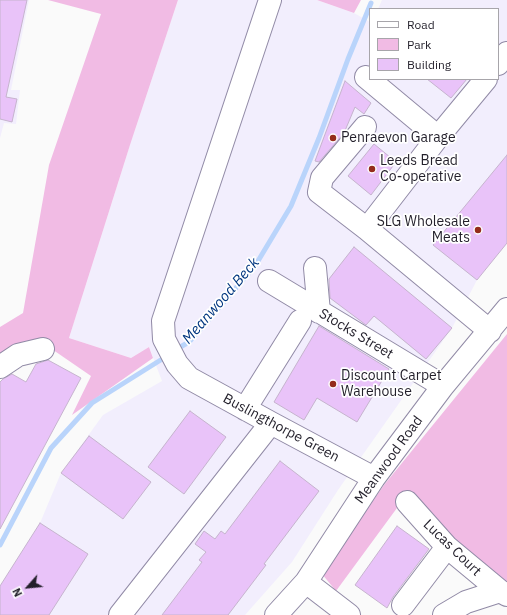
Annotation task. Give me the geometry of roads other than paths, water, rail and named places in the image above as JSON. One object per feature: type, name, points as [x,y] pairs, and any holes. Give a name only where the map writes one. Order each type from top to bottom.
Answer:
[{"type":"street","name":"Buslingthorpe Green","points":[[270,0],[163,321],[164,339],[183,371],[245,409],[374,478]]},
{"type":"street","points":[[499,63],[507,53]]},
{"type":"street","points":[[370,80],[438,137]]},
{"type":"street","points":[[367,229],[438,137],[485,80]]},
{"type":"street","points":[[364,127],[322,178],[319,192],[367,229],[490,331]]},
{"type":"street","points":[[245,409],[310,317],[314,268]]},
{"type":"street","name":"Stocks Street","points":[[269,282],[310,317],[443,386]]},
{"type":"street","name":"Meanwood Road","points":[[276,615],[306,582],[374,478],[443,386],[507,310]]},
{"type":"street","points":[[0,367],[18,356],[43,348]]},
{"type":"street","points":[[120,615],[271,423]]},
{"type":"street","name":"Lucas Court","points":[[407,502],[448,547],[503,593]]},
{"type":"street","points":[[403,605],[448,547]]},
{"type":"street","points":[[306,582],[348,615]]},
{"type":"street","name":"Lucas Court","points":[[444,615],[466,602],[503,593]]},
{"type":"waterway","name":"Meanwood Beck","points":[[175,350],[189,342],[255,266],[291,206],[371,3]]},
{"type":"waterway","name":"Meanwood Beck","points":[[0,545],[51,448],[92,403],[167,356]]},
{"type":"place","name":"Penraevon Garage","points":[[333,138]]},
{"type":"place","name":"Leeds Bread Co-operative","points":[[372,169]]},
{"type":"place","name":"SLG Wholesale Meats","points":[[478,230]]},
{"type":"place","name":"Discount Carpet Warehouse","points":[[333,384]]}]
